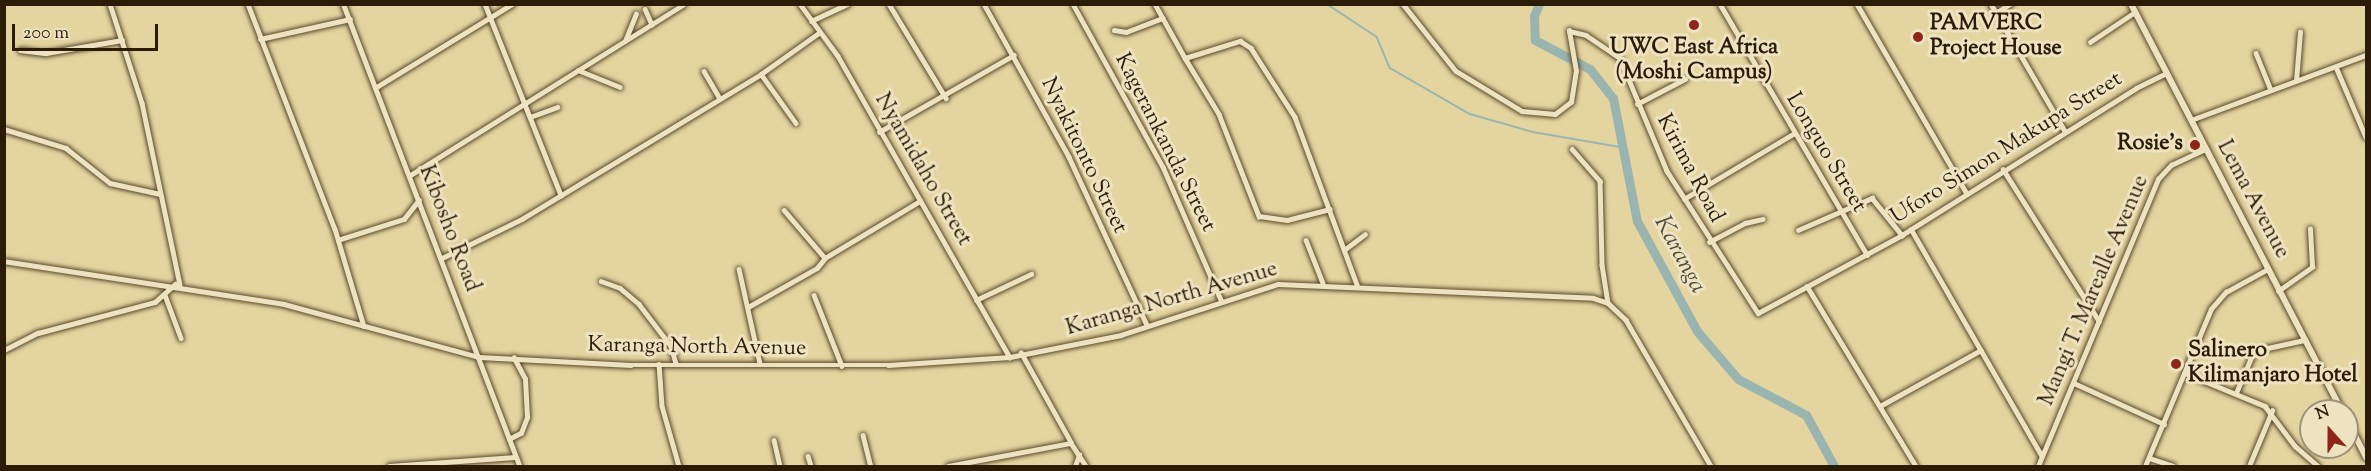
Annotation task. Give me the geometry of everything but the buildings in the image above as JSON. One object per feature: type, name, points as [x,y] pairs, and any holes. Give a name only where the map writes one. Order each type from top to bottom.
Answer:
[{"type":"main road","name":"Lema Avenue","points":[[2131,4],[2336,399]]},
{"type":"main road","points":[[2359,442],[2367,457]]},
{"type":"street","points":[[4,350],[38,333],[142,307],[165,295],[177,284],[142,103],[110,4]]},
{"type":"street","points":[[248,4],[339,240],[364,326]]},
{"type":"street","name":"Kibosho Road","points":[[343,4],[442,258],[519,466]]},
{"type":"street","points":[[485,4],[561,195]]},
{"type":"street","points":[[375,88],[512,4]]},
{"type":"street","points":[[409,177],[684,4]]},
{"type":"street","name":"Nyamidaho Street","points":[[800,4],[838,56],[879,132],[1010,357]]},
{"type":"street","points":[[811,21],[847,4]]},
{"type":"street","points":[[889,4],[946,98]]},
{"type":"street","name":"Nyakitonto Street","points":[[984,4],[1069,158],[1148,325]]},
{"type":"street","name":"Kagerankanda Street","points":[[1073,4],[1162,167],[1221,300]]},
{"type":"street","points":[[1155,4],[1219,114],[1259,216],[1287,220],[1330,209]]},
{"type":"street","name":"Kirima Road","points":[[1403,4],[1456,71],[1515,109],[1562,113],[1573,96],[1576,71],[1567,37],[1573,30],[1620,58],[1637,104],[1684,199],[1754,312],[1807,286]]},
{"type":"street","name":"Longuo Street","points":[[1720,4],[1793,134],[1867,255]]},
{"type":"street","points":[[1857,4],[1966,192]]},
{"type":"street","points":[[1991,4],[2066,131]]},
{"type":"street","points":[[1996,13],[2010,4]]},
{"type":"street","points":[[645,9],[652,25]]},
{"type":"street","points":[[2090,42],[2135,12]]},
{"type":"street","points":[[625,41],[636,14]]},
{"type":"street","points":[[1114,30],[1126,32],[1162,18]]},
{"type":"street","points":[[260,39],[350,20]]},
{"type":"street","points":[[442,258],[480,242],[561,195],[761,74],[819,32]]},
{"type":"street","points":[[2296,81],[2300,32]]},
{"type":"street","points":[[20,50],[46,53],[122,39]]},
{"type":"street","points":[[1185,58],[1235,42],[1248,44],[1295,117],[1357,285]]},
{"type":"street","points":[[2256,53],[2271,90]]},
{"type":"street","points":[[879,132],[946,98],[1014,55]]},
{"type":"street","points":[[2191,120],[2367,55]]},
{"type":"street","points":[[2336,67],[2367,137]]},
{"type":"street","points":[[578,70],[620,87]]},
{"type":"street","points":[[704,71],[720,99]]},
{"type":"street","name":"Uforo Simon Makupa Street","points":[[1807,286],[1902,235],[1966,192],[2167,73]]},
{"type":"street","points":[[761,74],[796,123]]},
{"type":"street","points":[[1637,104],[1685,79]]},
{"type":"street","points":[[530,117],[557,107]]},
{"type":"street","points":[[4,129],[66,148],[110,183],[160,194]]},
{"type":"street","points":[[1684,199],[1793,134]]},
{"type":"street","points":[[1572,149],[1600,181],[1602,274],[1608,303],[1626,320],[1711,466]]},
{"type":"street","name":"Mangi T. Marealle Avenue","points":[[2038,466],[2158,179],[2172,165],[2205,149]]},
{"type":"street","points":[[2004,169],[2099,321]]},
{"type":"street","points":[[1798,230],[1839,208],[1874,198],[1902,235]]},
{"type":"street","points":[[339,240],[404,219],[419,200]]},
{"type":"street","points":[[748,307],[817,268],[825,258],[920,201]]},
{"type":"street","points":[[784,210],[825,258]]},
{"type":"street","points":[[1709,242],[1745,223],[1763,219]]},
{"type":"street","points":[[1911,229],[2042,456]]},
{"type":"street","points":[[2278,291],[2312,267],[2310,229]]},
{"type":"street","points":[[1344,250],[1365,234]]},
{"type":"street","points":[[1306,240],[1323,283]]},
{"type":"street","name":"Karanga North Avenue","points":[[4,261],[177,284],[284,304],[479,357],[659,364],[842,366],[1010,357],[1098,341],[1221,300],[1278,284],[1323,283],[1585,297],[1608,303]]},
{"type":"street","points":[[739,269],[760,364]]},
{"type":"street","points":[[2145,466],[2204,322],[2220,296],[2268,269]]},
{"type":"street","points":[[976,300],[1031,274]]},
{"type":"street","points":[[601,281],[621,288],[639,304],[671,346],[676,363]]},
{"type":"street","points":[[1807,286],[1916,466]]},
{"type":"street","points":[[165,295],[181,338]]},
{"type":"street","points":[[813,295],[842,366]]},
{"type":"street","points":[[2236,393],[2254,351],[2304,340]]},
{"type":"street","points":[[1880,406],[1980,350]]},
{"type":"street","points":[[1022,353],[1086,466]]},
{"type":"street","points":[[509,440],[521,433],[527,417],[525,379],[514,358]]},
{"type":"street","points":[[659,364],[662,406],[679,466]]},
{"type":"street","points":[[2185,373],[2236,393],[2272,411],[2295,446],[2318,466]]},
{"type":"street","points":[[2074,383],[2164,424]]},
{"type":"street","points":[[2249,466],[2272,411]]},
{"type":"street","points":[[863,435],[871,466]]},
{"type":"street","points":[[774,440],[780,466]]},
{"type":"street","points":[[948,466],[1071,443]]},
{"type":"street","points":[[1075,466],[1079,455]]},
{"type":"street","points":[[808,456],[811,466]]},
{"type":"street","points":[[389,466],[515,457]]},
{"type":"street","points":[[2149,458],[2173,466]]},
{"type":"waterway","points":[[1327,4],[1377,37],[1390,68],[1470,114],[1533,132],[1620,147]]},
{"type":"waterway","name":"Karanga","points":[[1539,4],[1534,16],[1535,40],[1590,69],[1613,98],[1637,221],[1697,331],[1738,379],[1806,415],[1834,466]]},
{"type":"place","name":"UWC East Africa (Moshi Campus)","points":[[1694,25]]},
{"type":"place","name":"PAMVERC Project House","points":[[1918,37]]},
{"type":"place","name":"Rosie's","points":[[2195,145]]},
{"type":"place","name":"Salinero Kilimanjaro Hotel","points":[[2176,364]]}]
